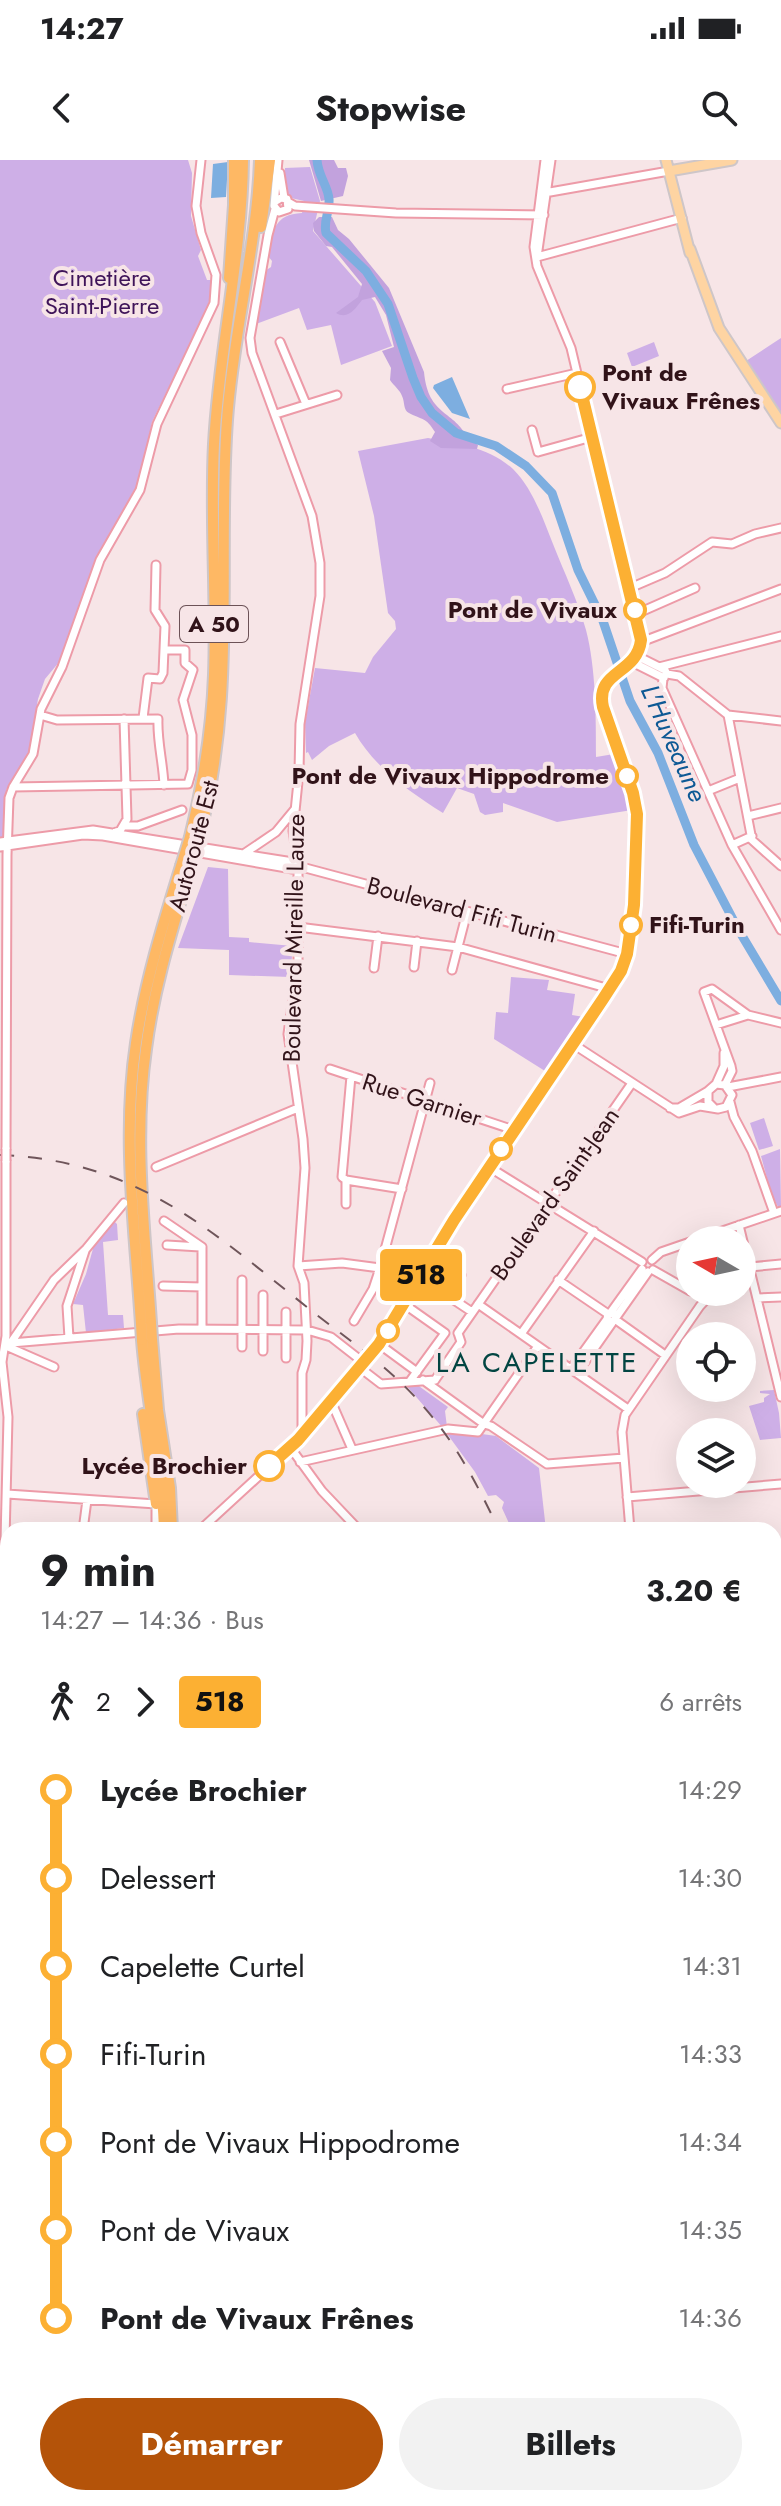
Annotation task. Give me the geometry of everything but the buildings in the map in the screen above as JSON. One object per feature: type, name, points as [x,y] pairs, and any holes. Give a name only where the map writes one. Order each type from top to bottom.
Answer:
[{"type":"highway","points":[[221,364],[232,240],[234,160]]},
{"type":"highway","name":"Autoroute Est","points":[[194,837],[211,715],[214,450],[221,364],[237,266],[243,203],[243,160]]},
{"type":"highway","name":"Autoroute Est","points":[[161,1522],[159,1441],[130,1164],[131,1092],[136,1043],[158,938],[186,866],[214,777],[221,717],[224,465],[228,405],[256,218],[260,160]]},
{"type":"highway","points":[[238,326],[260,232],[270,160]]},
{"type":"highway","name":"Autoroute Est","points":[[147,1340],[144,1368],[159,1441],[166,1457],[171,1522]]},
{"type":"highway","points":[[144,1368],[141,1397],[156,1504]]},
{"type":"highway","points":[[166,1457],[178,1522]]},
{"type":"main road","points":[[666,160],[690,249],[719,328],[781,423]]},
{"type":"main road","points":[[669,171],[732,160]]},
{"type":"main road","points":[[737,358],[743,373],[781,430]]},
{"type":"street","points":[[5,1522],[7,1494],[4,1417],[9,1345],[3,1217],[6,1149],[3,1129],[3,843],[9,798],[33,754],[40,715],[62,667],[100,560],[144,481],[157,424],[214,303],[216,275],[201,233],[196,206],[201,160]]},
{"type":"street","points":[[280,160],[287,206],[541,215]]},
{"type":"street","points":[[544,192],[545,160]]},
{"type":"street","points":[[209,1522],[302,1436],[379,1344],[454,1220],[610,989],[627,954],[634,905],[637,808],[602,704],[603,686],[632,662],[641,642],[570,346],[541,279],[537,257],[551,160]]},
{"type":"street","points":[[544,192],[669,171]]},
{"type":"street","name":"Boulevard Mireille Lauze","points":[[287,206],[270,230],[250,338],[252,353],[312,516],[320,563],[319,608],[300,724],[293,842],[298,868],[297,972],[288,1034],[305,1168],[298,1266],[304,1283],[307,1330],[306,1360],[302,1373],[302,1436]]},
{"type":"street","points":[[537,257],[682,218]]},
{"type":"street","points":[[280,342],[306,404]]},
{"type":"street","points":[[507,389],[577,373]]},
{"type":"street","points":[[276,414],[337,395]]},
{"type":"street","points":[[532,430],[538,452],[592,437]]},
{"type":"street","points":[[630,588],[665,573],[712,542],[732,544],[781,528]]},
{"type":"street","points":[[143,718],[147,679],[163,676],[165,626],[155,610],[156,565]]},
{"type":"street","points":[[636,614],[695,588]]},
{"type":"street","points":[[641,642],[781,589]]},
{"type":"street","points":[[632,662],[658,668],[781,636]]},
{"type":"street","points":[[13,787],[190,782],[192,735],[183,700],[193,670],[186,665],[185,650],[164,650]]},
{"type":"street","points":[[632,662],[665,676],[679,676],[728,715],[781,721]]},
{"type":"street","points":[[679,663],[679,676]]},
{"type":"street","points":[[658,668],[665,676]]},
{"type":"street","points":[[665,676],[662,688],[732,845],[779,924]]},
{"type":"street","points":[[40,715],[57,720],[158,719],[157,740],[163,753],[164,785]]},
{"type":"street","points":[[728,715],[753,842],[781,866]]},
{"type":"street","points":[[116,835],[129,838],[124,719]]},
{"type":"street","points":[[708,791],[740,778]]},
{"type":"street","points":[[244,854],[282,827],[296,807]]},
{"type":"street","points":[[748,816],[781,808]]},
{"type":"street","points":[[129,826],[182,810]]},
{"type":"street","points":[[129,826],[224,853],[293,862],[298,868]]},
{"type":"street","points":[[3,843],[71,834],[116,835],[298,868]]},
{"type":"street","points":[[732,845],[752,836]]},
{"type":"street","points":[[224,853],[259,843]]},
{"type":"street","name":"Boulevard Fifi Turin","points":[[298,868],[627,954]]},
{"type":"street","points":[[452,970],[467,912]]},
{"type":"street","points":[[298,927],[458,947],[610,989]]},
{"type":"street","points":[[374,968],[378,936]]},
{"type":"street","points":[[414,967],[417,941]]},
{"type":"street","points":[[717,1108],[731,1066],[704,992],[714,990],[748,1015],[781,1023]]},
{"type":"street","points":[[716,1025],[748,1015]]},
{"type":"street","points":[[573,1044],[674,1112],[682,1114],[700,1106],[717,1108]]},
{"type":"street","name":"Rue Garnier","points":[[330,1069],[514,1130]]},
{"type":"street","points":[[351,1076],[342,1177],[402,1189]]},
{"type":"street","points":[[668,1107],[679,1108],[708,1091],[726,1086],[781,1077]]},
{"type":"street","points":[[354,1321],[373,1289],[379,1271],[430,1083]]},
{"type":"street","name":"Boulevard Saint-Jean","points":[[435,1380],[459,1348],[458,1333],[632,1083]]},
{"type":"street","points":[[726,1086],[734,1117],[778,1212],[736,1226]]},
{"type":"street","points":[[708,1091],[708,1102],[734,1117]]},
{"type":"street","points":[[682,1114],[687,1103]]},
{"type":"street","points":[[156,1167],[298,1108]]},
{"type":"street","points":[[489,1167],[676,1284]]},
{"type":"street","points":[[346,1180],[346,1204]]},
{"type":"street","points":[[9,1345],[54,1280],[76,1265],[124,1203]]},
{"type":"street","points":[[164,1221],[202,1247]]},
{"type":"street","points":[[521,1334],[594,1231]]},
{"type":"street","points":[[167,1245],[202,1247]]},
{"type":"street","points":[[202,1247],[202,1329]]},
{"type":"street","points":[[574,1371],[652,1260],[661,1252],[676,1247]]},
{"type":"street","points":[[298,1266],[342,1263],[379,1271],[411,1292]]},
{"type":"street","points":[[756,1269],[781,1264]]},
{"type":"street","points":[[69,1338],[67,1306],[80,1273],[76,1265]]},
{"type":"street","points":[[461,1275],[448,1296],[472,1312]]},
{"type":"street","points":[[242,1280],[242,1347]]},
{"type":"street","points":[[558,1280],[665,1355]]},
{"type":"street","points":[[163,1286],[202,1287]]},
{"type":"street","points":[[263,1295],[263,1351]]},
{"type":"street","points":[[756,1295],[781,1397]]},
{"type":"street","points":[[757,1298],[781,1297]]},
{"type":"street","points":[[404,1304],[445,1333],[458,1333]]},
{"type":"street","points":[[478,1304],[628,1409]]},
{"type":"street","points":[[629,1522],[622,1426],[628,1409],[701,1306]]},
{"type":"street","points":[[286,1312],[286,1358]]},
{"type":"street","points":[[9,1345],[202,1329],[307,1330],[331,1337],[381,1384],[435,1380]]},
{"type":"street","points":[[410,1381],[445,1333]]},
{"type":"street","points":[[379,1344],[435,1380]]},
{"type":"street","points":[[9,1345],[54,1367]]},
{"type":"street","points":[[300,1462],[448,1429],[478,1432],[538,1346]]},
{"type":"street","points":[[423,1380],[547,1464],[624,1458]]},
{"type":"street","points":[[435,1380],[437,1391]]},
{"type":"street","points":[[331,1401],[352,1449]]},
{"type":"street","points":[[302,1419],[310,1425]]},
{"type":"street","points":[[290,1447],[327,1497],[351,1522]]},
{"type":"street","points":[[627,1497],[781,1484]]},
{"type":"street","points":[[7,1494],[156,1504],[159,1522]]},
{"type":"street","points":[[84,1522],[87,1500]]},
{"type":"green space","name":"Cimetière Saint-Pierre","points":[[0,160],[188,160],[192,173],[191,216],[201,250],[198,256],[207,280],[212,280],[206,311],[152,422],[140,480],[99,552],[60,661],[45,679],[38,699],[29,753],[6,790],[5,834],[0,840]]},
{"type":"green space","points":[[310,167],[320,201],[313,231],[375,302],[392,346],[341,365],[331,325],[307,330],[299,308],[256,324],[265,271],[271,267],[272,261],[268,256],[273,232],[285,217],[302,213],[304,201],[291,198],[285,188],[285,168]]},
{"type":"green space","points":[[781,338],[781,414],[746,361]]},
{"type":"green space","points":[[654,342],[659,356],[632,367],[627,353]]},
{"type":"green space","points":[[428,438],[494,456],[513,469],[532,495],[586,630],[594,677],[596,757],[614,754],[632,810],[557,822],[503,803],[503,812],[485,815],[480,812],[474,794],[457,788],[443,813],[383,768],[355,733],[329,746],[312,760],[306,753],[305,723],[315,668],[365,673],[373,657],[396,629],[395,621],[388,613],[374,516],[358,451]]},
{"type":"green space","points":[[208,867],[228,869],[229,937],[293,946],[290,977],[229,975],[229,950],[178,948]]},
{"type":"green space","points":[[511,977],[549,980],[547,990],[575,994],[572,1015],[584,1017],[545,1071],[494,1039],[496,1012],[508,1013]]},
{"type":"green space","points":[[764,1118],[773,1146],[759,1150],[750,1123]]},
{"type":"green space","points":[[780,1149],[779,1209],[771,1193],[761,1156]]},
{"type":"green space","points":[[114,1221],[118,1240],[103,1242],[108,1315],[123,1315],[124,1328],[86,1333],[83,1305],[73,1304],[94,1245]]},
{"type":"green space","points":[[405,1384],[416,1384],[448,1407],[445,1411],[447,1427],[443,1428]]},
{"type":"green space","points":[[774,1390],[781,1438],[760,1440],[756,1418],[753,1418],[749,1406],[764,1402],[770,1394],[760,1391]]},
{"type":"green space","points":[[445,1431],[496,1436],[539,1468],[545,1522],[508,1522],[502,1508],[504,1502],[496,1495],[488,1496]]},
{"type":"shaded area","points":[[309,160],[334,160],[338,168],[346,168],[348,176],[343,196],[321,201]]},
{"type":"shaded area","points":[[319,217],[332,217],[338,230],[389,288],[424,372],[431,397],[468,439],[478,445],[477,449],[441,448],[430,441],[435,432],[429,424],[406,410],[401,394],[390,380],[391,368],[382,351],[394,347],[386,315],[375,297],[362,300],[348,314],[336,313],[358,297],[362,284],[332,247],[326,246],[314,231],[313,223]]},
{"type":"water","points":[[228,162],[226,197],[211,198],[213,164]]},
{"type":"water","points":[[452,377],[470,419],[452,413],[433,388]]},
{"type":"waterway","name":"L'Huveaune","points":[[317,160],[329,199],[326,233],[366,271],[388,304],[413,378],[432,413],[456,433],[496,446],[526,466],[552,493],[578,570],[603,621],[630,701],[658,753],[694,845],[738,929],[781,1001]]},
{"type":"railway","points":[[0,1155],[48,1160],[91,1170],[130,1185],[167,1203],[237,1251],[368,1354],[410,1392],[456,1450],[495,1522]]},
{"type":"bus line","name":"518","points":[[269,1466],[298,1440],[379,1344],[454,1220],[624,963],[634,905],[637,808],[601,694],[605,683],[635,659],[641,640],[580,387]]},
{"type":"place","name":"Pont de Vivaux Frênes","points":[[580,387]]},
{"type":"place","name":"Pont de Vivaux","points":[[635,610]]},
{"type":"place","name":"Pont de Vivaux Hippodrome","points":[[627,776]]},
{"type":"place","name":"Fifi-Turin","points":[[631,925]]},
{"type":"place","name":"Lycée Brochier","points":[[269,1466]]},
{"type":"district","name":"LA CAPELETTE","points":[[537,1362]]}]
